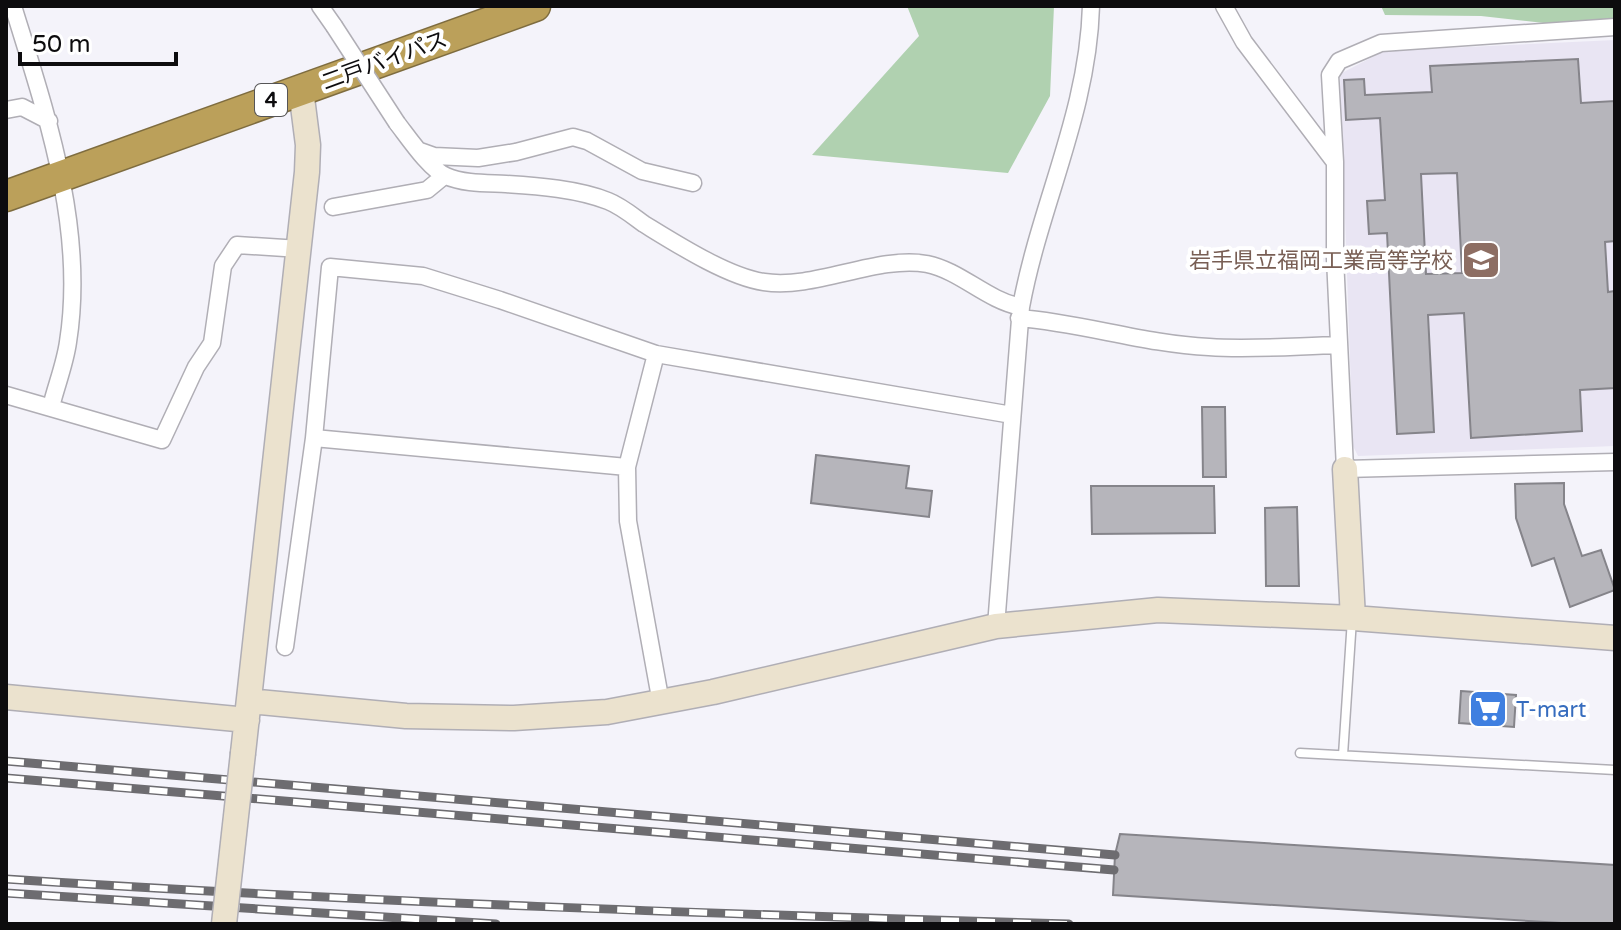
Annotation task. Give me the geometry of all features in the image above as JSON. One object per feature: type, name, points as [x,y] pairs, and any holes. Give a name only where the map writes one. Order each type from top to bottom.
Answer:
[{"type":"highway","name":"二戸バイパス","points":[[6,196],[535,6]]},
{"type":"street","points":[[13,6],[49,121],[61,177],[73,271],[68,343],[51,407]]},
{"type":"street","points":[[320,6],[397,123],[444,176],[482,183],[544,187],[609,201],[677,244],[742,276],[765,282],[805,280],[903,263],[924,263],[940,267],[1020,312],[1141,340],[1209,348],[1339,345]]},
{"type":"street","points":[[996,626],[1020,312],[1027,271],[1078,108],[1091,6]]},
{"type":"street","points":[[1224,6],[1244,42],[1335,162]]},
{"type":"street","points":[[1353,618],[1339,345],[1330,75],[1339,61],[1381,43],[1615,27]]},
{"type":"street","points":[[224,924],[300,249],[308,145],[301,90]]},
{"type":"street","points":[[6,110],[22,107],[49,121]]},
{"type":"street","points":[[419,151],[434,156],[478,158],[573,137],[587,141],[642,171],[693,183]]},
{"type":"street","points":[[333,207],[427,190],[444,176]]},
{"type":"street","points":[[6,395],[162,440],[196,367],[212,343],[223,266],[237,245],[300,249]]},
{"type":"street","points":[[285,647],[314,438],[330,267],[423,276],[656,354],[1012,415]]},
{"type":"street","points":[[656,354],[627,467],[628,521],[661,703]]},
{"type":"street","points":[[314,438],[627,467]]},
{"type":"street","points":[[1345,469],[1615,462]]},
{"type":"street","points":[[6,697],[406,716],[514,718],[607,712],[661,703],[996,626],[1158,610],[1353,618],[1615,638]]},
{"type":"lane","points":[[1343,755],[1353,618]]},
{"type":"lane","points":[[1300,753],[1615,770]]},
{"type":"shaded area","name":"岩手県立福岡工業高等学校","points":[[1615,40],[1615,446],[1358,456],[1353,446],[1340,74],[1384,51]]},
{"type":"green space","points":[[907,6],[1054,6],[1050,96],[1008,173],[812,155],[919,36]]},
{"type":"green space","points":[[1381,6],[1615,6],[1615,31],[1481,16],[1385,15]]},
{"type":"building","name":"岩手県立福岡工業高等学校","points":[[1578,59],[1581,103],[1615,101],[1615,241],[1605,242],[1608,292],[1615,291],[1615,388],[1580,390],[1582,431],[1471,438],[1464,313],[1428,315],[1434,432],[1397,434],[1387,233],[1369,234],[1367,201],[1385,200],[1380,118],[1346,120],[1344,80],[1364,79],[1365,95],[1432,92],[1430,66]],"holes":[[[1457,173],[1462,273],[1426,274],[1421,174]]]},
{"type":"building","points":[[1202,407],[1225,407],[1226,477],[1203,477]]},
{"type":"building","points":[[816,455],[909,466],[906,488],[932,491],[929,517],[811,503]]},
{"type":"building","points":[[1564,483],[1564,504],[1582,556],[1601,550],[1615,590],[1570,607],[1554,558],[1532,566],[1516,518],[1515,484]]},
{"type":"building","points":[[1091,486],[1214,486],[1215,533],[1092,534]]},
{"type":"building","points":[[1297,507],[1299,586],[1266,586],[1265,508]]},
{"type":"building","name":"T-mart","points":[[1461,691],[1516,695],[1514,727],[1459,723]]},
{"type":"building","points":[[1120,834],[1615,865],[1615,924],[1113,895],[1115,855]]},
{"type":"railway","points":[[6,761],[1115,855]]},
{"type":"railway","points":[[6,778],[1114,870]]},
{"type":"railway","points":[[6,879],[537,906],[1069,924]]},
{"type":"railway","points":[[6,893],[496,924]]},
{"type":"place","name":"岩手県立福岡工業高等学校","points":[[1481,260]]},
{"type":"place","name":"T-mart","points":[[1488,709]]}]
